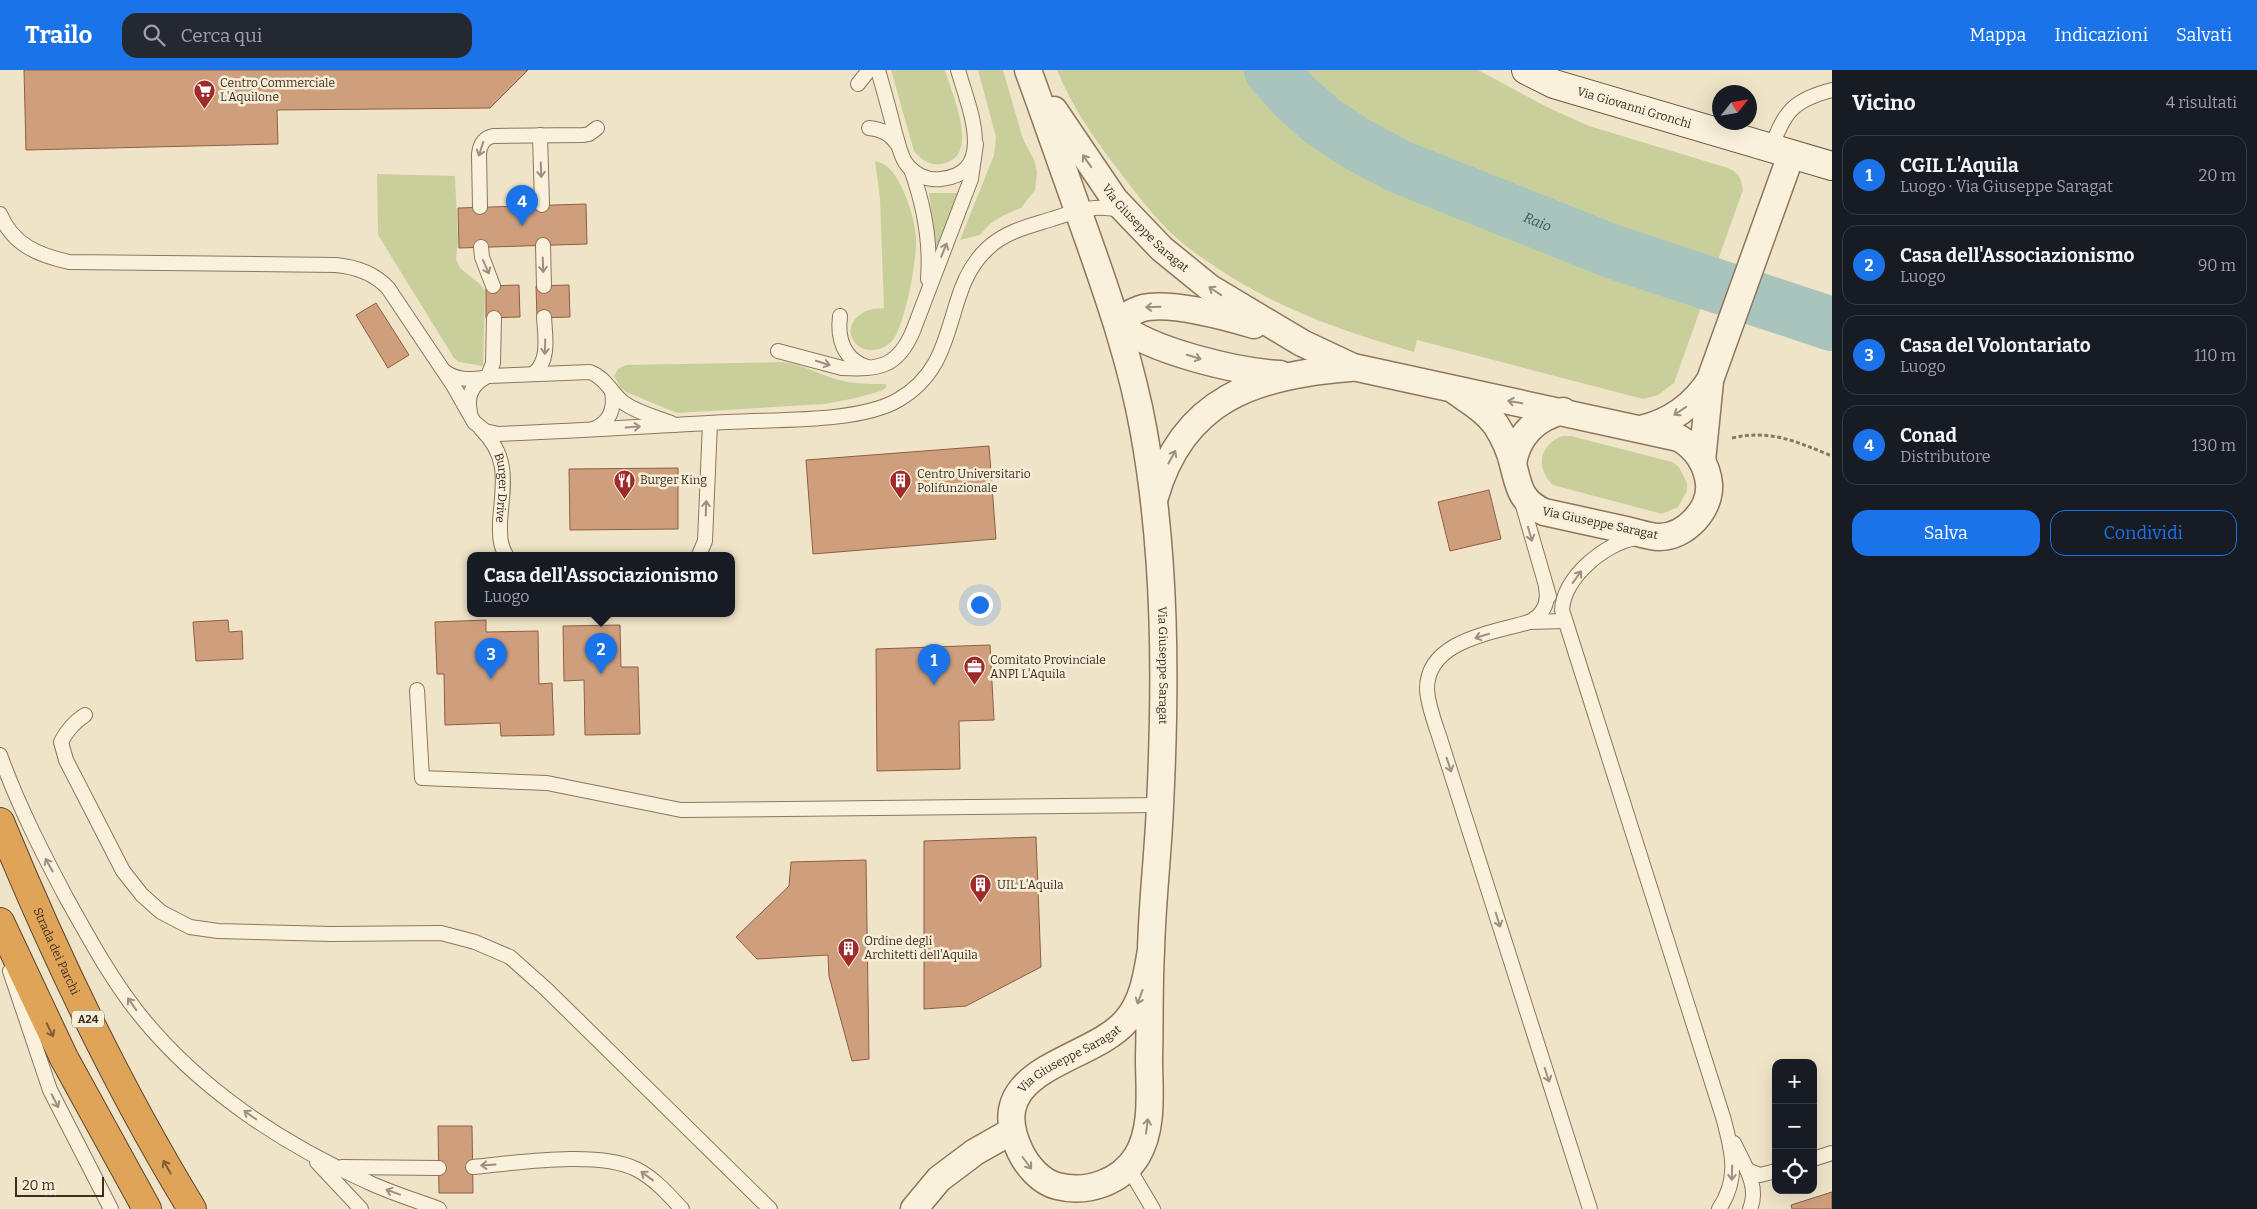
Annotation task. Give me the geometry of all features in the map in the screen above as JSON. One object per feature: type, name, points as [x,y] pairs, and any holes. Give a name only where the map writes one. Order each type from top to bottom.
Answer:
[{"type":"highway","name":"Strada dei Parchi","points":[[0,822],[72,988],[121,1084],[192,1209]]},
{"type":"highway","points":[[0,922],[64,1058],[147,1209]]},
{"type":"main road","name":"Via Giovanni Gronchi","points":[[1526,70],[1554,84],[1832,166]]},
{"type":"street","name":"Via Giuseppe Saragat","points":[[1030,70],[1118,324],[1142,424],[1154,502],[1161,597],[1163,683],[1160,805],[1151,950],[1147,1126],[1144,1142],[1137,1156],[1128,1167],[1103,1184],[1090,1188],[1075,1189],[1050,1184],[1040,1177],[1023,1158],[1012,1130],[1015,1100],[1033,1078],[1057,1062],[1110,1035],[1128,1020],[1140,998],[1151,950]]},
{"type":"street","name":"Via Giuseppe Saragat","points":[[1030,70],[1072,140],[1127,214],[1185,269],[1237,306],[1302,343],[1353,367],[1455,391],[1563,411],[1679,438],[1702,453],[1708,473],[1708,498],[1696,518],[1680,532],[1659,537],[1544,512],[1533,507],[1516,475],[1495,424],[1480,408],[1455,391]]},
{"type":"street","points":[[1702,453],[1710,380],[1771,212],[1781,152]]},
{"type":"street","name":"Via Giuseppe Saragat","points":[[1118,324],[1128,315],[1139,309],[1173,308],[1201,312],[1251,324],[1302,343]]},
{"type":"street","name":"Via Giuseppe Saragat","points":[[1118,324],[1149,342],[1222,365],[1260,372],[1296,373]]},
{"type":"street","name":"Via Giuseppe Saragat","points":[[1154,502],[1170,461],[1183,439],[1201,417],[1222,401],[1246,388],[1277,377],[1353,367]]},
{"type":"street","points":[[1640,429],[1662,422],[1685,409],[1699,396],[1710,380]]},
{"type":"street","points":[[1516,475],[1520,442],[1533,424],[1547,416],[1563,411]]},
{"type":"street","points":[[914,1209],[939,1179],[975,1152],[1012,1130]]},
{"type":"lane","points":[[858,84],[870,70]]},
{"type":"lane","points":[[878,70],[900,149],[904,160],[911,169],[926,220],[929,254],[926,295]]},
{"type":"lane","points":[[778,351],[842,368],[883,366],[901,353],[909,340],[971,179],[976,144],[974,129],[958,70]]},
{"type":"lane","points":[[1781,152],[1782,122],[1792,108],[1804,99],[1832,90]]},
{"type":"lane","points":[[480,207],[479,154],[482,143],[487,138],[493,136],[589,134],[596,128]]},
{"type":"lane","points":[[869,128],[878,129],[889,135],[900,149]]},
{"type":"lane","points":[[540,135],[542,205]]},
{"type":"lane","points":[[911,169],[927,178],[939,180],[951,177],[970,162],[976,144]]},
{"type":"lane","points":[[494,318],[494,363],[486,377],[476,384],[470,392],[468,404],[474,421],[485,431],[498,434],[842,416],[871,411],[896,401],[920,385],[938,361],[969,273],[988,248],[1015,230],[1078,211],[1105,207],[1127,214]]},
{"type":"lane","name":"Burger Drive","points":[[0,214],[16,239],[30,250],[69,262],[336,265],[362,271],[379,279],[388,288],[443,370],[474,421],[494,444],[502,462],[500,540],[505,552]]},
{"type":"lane","points":[[543,245],[544,286]]},
{"type":"lane","points":[[481,247],[482,257],[493,286]]},
{"type":"lane","points":[[840,316],[840,337],[846,351],[856,362],[870,368]]},
{"type":"lane","points":[[534,373],[540,366],[545,354],[544,317]]},
{"type":"lane","points":[[443,370],[452,376],[462,379],[534,373],[590,372],[603,379],[612,391],[632,408],[677,424]]},
{"type":"lane","points":[[590,430],[602,425],[610,414],[613,406],[612,391]]},
{"type":"lane","points":[[701,552],[705,541],[710,423]]},
{"type":"lane","points":[[1516,475],[1546,588],[1549,595],[1561,609],[1723,1117],[1732,1157],[1732,1180],[1719,1209]]},
{"type":"lane","points":[[1565,621],[1562,610],[1565,595],[1577,576],[1591,560],[1619,542],[1638,537],[1659,537]]},
{"type":"lane","points":[[1546,588],[1547,599],[1545,607],[1537,618],[1471,639],[1447,650],[1433,666],[1428,677],[1427,690],[1442,745],[1590,1209]]},
{"type":"lane","points":[[1529,622],[1565,621]]},
{"type":"lane","points":[[417,690],[422,778],[547,783],[681,810],[1160,805]]},
{"type":"lane","points":[[85,715],[76,721],[61,742],[66,760],[123,871],[142,895],[161,912],[190,926],[218,931],[440,934],[475,942],[510,957],[546,989],[770,1209]]},
{"type":"lane","points":[[0,755],[24,815],[99,954],[138,1012],[163,1041],[208,1083],[249,1115],[302,1148],[332,1165],[383,1189],[439,1209]]},
{"type":"lane","points":[[0,940],[50,1090],[111,1209]]},
{"type":"lane","points":[[1723,1117],[1754,1190],[1751,1207]]},
{"type":"lane","points":[[302,1148],[325,1169],[361,1209]]},
{"type":"lane","points":[[1817,1158],[1832,1153]]},
{"type":"lane","points":[[473,1166],[555,1160],[616,1162],[634,1168],[649,1177],[682,1209]]},
{"type":"lane","points":[[332,1165],[369,1168],[439,1168]]},
{"type":"lane","points":[[1128,1167],[1153,1209]]},
{"type":"lane","points":[[1747,1170],[1760,1175],[1772,1172]]},
{"type":"path","points":[[1702,453],[1748,434],[1769,434],[1791,440],[1832,456]]},
{"type":"green space","points":[[891,70],[945,70],[961,124],[962,138],[960,150],[953,159],[941,164],[933,164],[919,157],[914,151]]},
{"type":"green space","points":[[978,70],[1003,70],[1023,139],[1035,162],[1037,173],[1035,190],[1021,208],[1002,216],[990,224],[980,235],[960,240],[994,155],[996,137]]},
{"type":"green space","points":[[1057,70],[1478,70],[1547,107],[1589,126],[1728,168],[1739,176],[1743,190],[1674,383],[1658,395],[1643,399],[1417,340],[1414,352],[1338,328],[1267,297],[1220,270],[1187,247],[1155,216],[1091,132],[1069,96]]},
{"type":"green space","points":[[875,161],[884,164],[891,170],[902,188],[913,219],[916,247],[910,290],[898,331],[893,340],[883,348],[866,350],[856,344],[852,338],[852,325],[861,314],[871,309],[884,308],[880,199]]},
{"type":"green space","points":[[377,174],[455,176],[458,241],[456,259],[460,268],[480,284],[485,291],[483,366],[459,362],[454,358],[378,235]]},
{"type":"green space","points":[[929,193],[959,193],[940,247],[936,246]]},
{"type":"green space","points":[[784,362],[798,365],[839,380],[868,384],[886,384],[887,387],[881,391],[856,398],[825,404],[677,413],[626,392],[620,387],[614,376],[618,369],[626,365]]},
{"type":"green space","points":[[1562,436],[1571,436],[1672,462],[1679,467],[1687,483],[1687,491],[1678,507],[1662,514],[1553,485],[1544,471],[1542,458],[1548,445]]},
{"type":"building","name":"Centro Commerciale L'Aquilone","points":[[24,70],[528,70],[490,108],[277,110],[278,144],[26,150]]},
{"type":"building","points":[[586,204],[587,244],[459,248],[458,208]]},
{"type":"building","points":[[519,285],[520,317],[486,318],[486,286]]},
{"type":"building","points":[[569,285],[570,317],[537,318],[536,286]]},
{"type":"building","points":[[376,303],[409,355],[388,368],[356,315]]},
{"type":"building","name":"Centro Universitario Polifunzionale","points":[[989,446],[996,539],[813,554],[806,460]]},
{"type":"building","name":"Burger King","points":[[678,468],[678,529],[570,530],[569,469]]},
{"type":"building","points":[[1489,490],[1501,539],[1450,551],[1438,502]]},
{"type":"building","points":[[228,620],[229,632],[242,631],[243,659],[196,661],[193,622]]},
{"type":"building","points":[[486,620],[486,632],[538,631],[539,684],[552,683],[554,735],[501,736],[500,723],[445,725],[444,674],[437,674],[435,622]]},
{"type":"building","points":[[620,625],[621,667],[638,667],[640,734],[585,735],[584,680],[564,681],[563,626]]},
{"type":"building","points":[[990,645],[994,720],[959,721],[960,769],[877,771],[876,649]]},
{"type":"building","name":"UIL L'Aquila","points":[[1036,837],[1041,967],[966,1006],[924,1009],[924,841]]},
{"type":"building","name":"Ordine degli Architetti dell'Aquila","points":[[866,860],[869,1059],[852,1061],[829,976],[828,955],[757,959],[736,937],[789,886],[791,862]]},
{"type":"building","points":[[438,1126],[472,1126],[473,1193],[439,1193]]},
{"type":"building","points":[[1832,1192],[1832,1209],[1792,1209],[1791,1205]]},
{"type":"waterway","name":"Raio","points":[[1271,70],[1295,97],[1322,121],[1357,144],[1398,166],[1611,251],[1832,324]]},
{"type":"place","name":"Centro Commerciale L'Aquilone","points":[[204,109]]},
{"type":"place","name":"Conad","points":[[522,226]]},
{"type":"place","name":"Burger King","points":[[624,499]]},
{"type":"place","name":"Centro Universitario Polifunzionale","points":[[901,500]]},
{"type":"place","name":"Casa dell'Associazionismo","points":[[601,674]]},
{"type":"place","name":"Casa del Volontariato","points":[[491,679]]},
{"type":"place","name":"CGIL L'Aquila","points":[[934,685]]},
{"type":"place","name":"Comitato Provinciale ANPI L'Aquila","points":[[974,686]]},
{"type":"place","name":"UIL L'Aquila","points":[[981,904]]},
{"type":"place","name":"Ordine degli Architetti dell'Aquila","points":[[848,967]]}]
